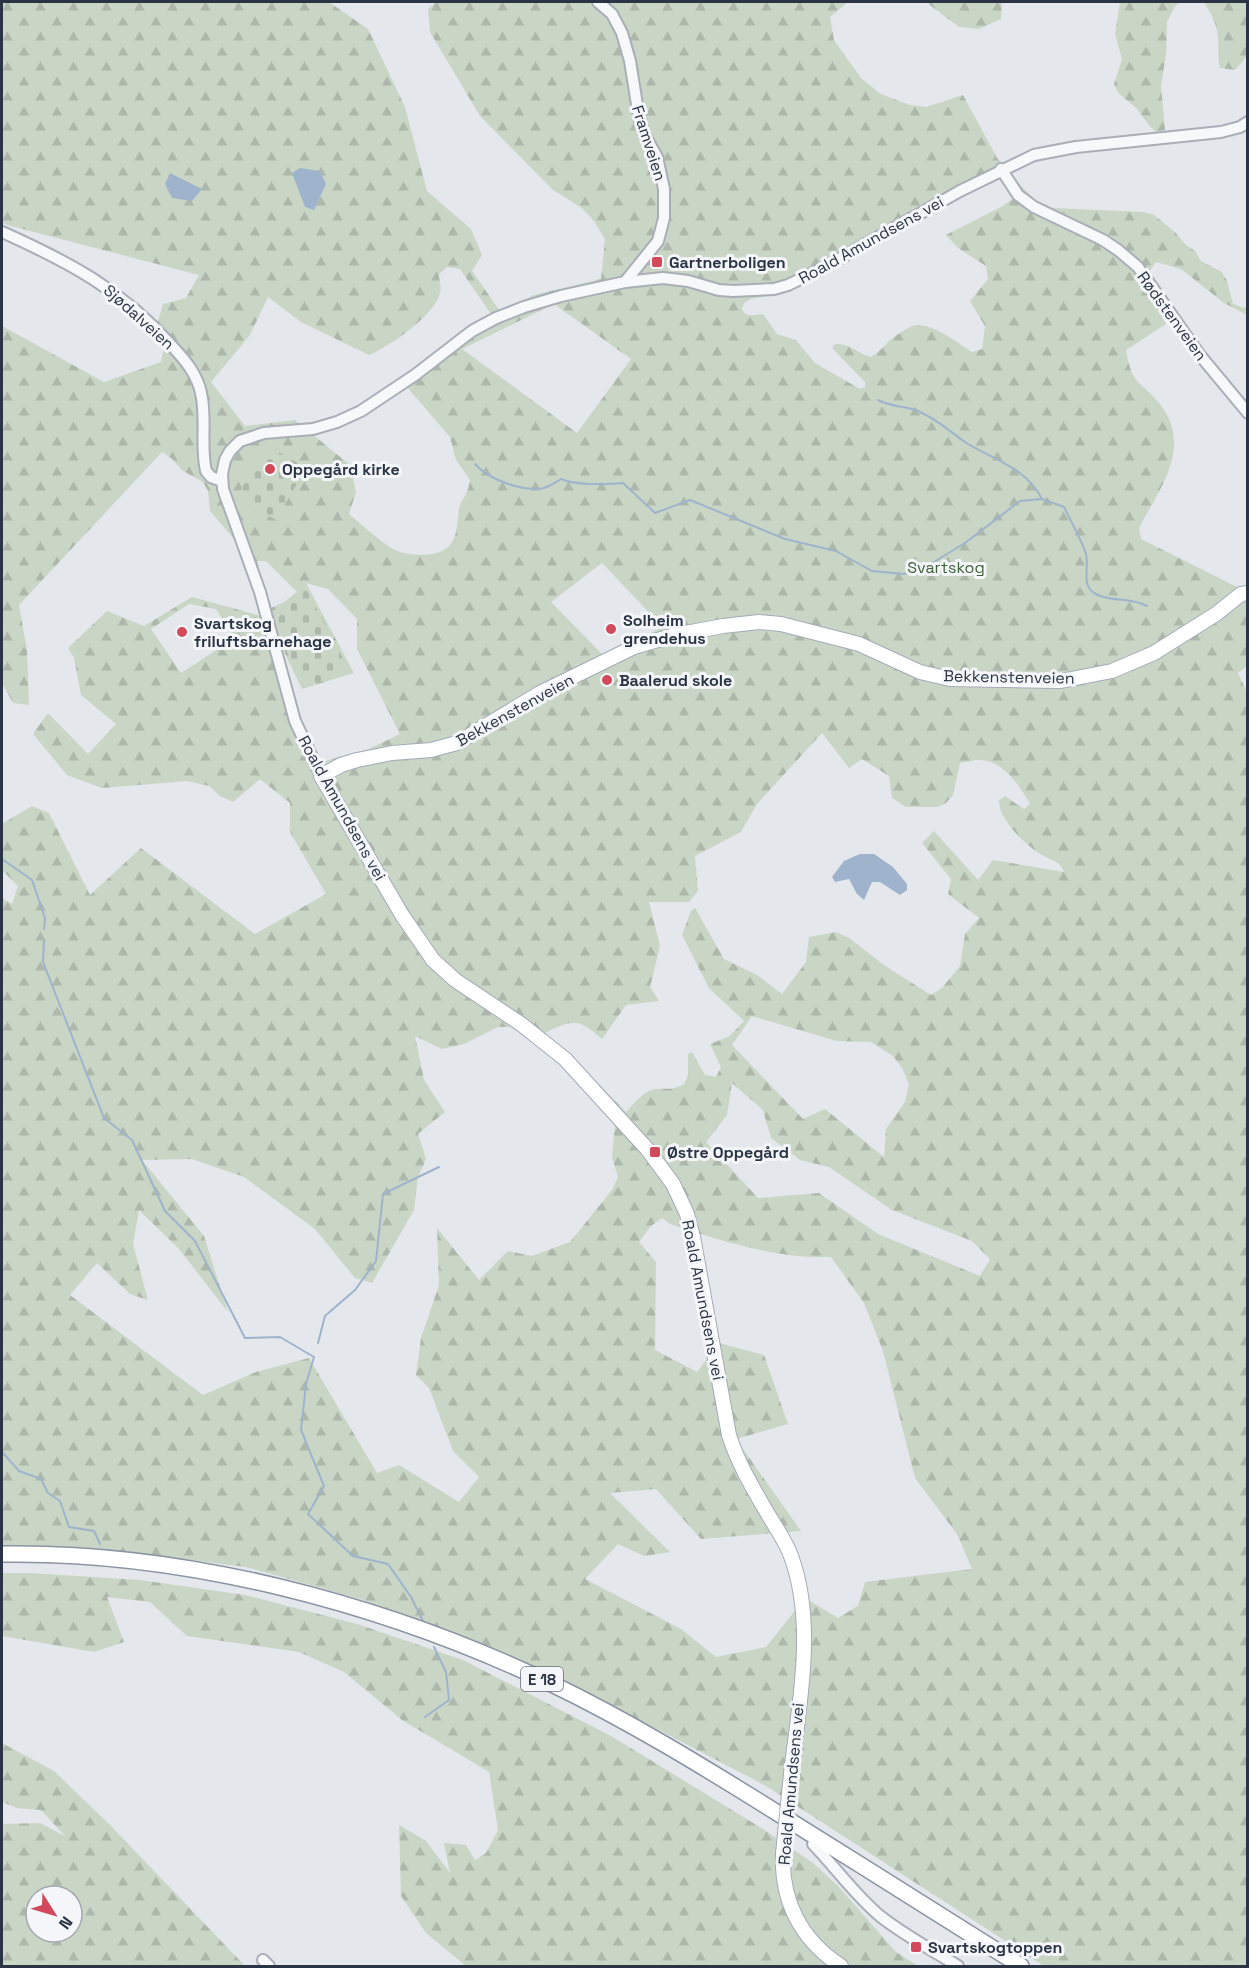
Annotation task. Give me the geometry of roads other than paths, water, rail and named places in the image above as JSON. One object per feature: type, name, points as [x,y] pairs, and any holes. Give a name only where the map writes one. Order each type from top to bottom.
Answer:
[{"type":"highway","name":"E 18","points":[[2,1554],[138,1562],[283,1587],[415,1627],[503,1662],[581,1699],[664,1744],[1021,1966]]},
{"type":"highway","name":"E 18","points":[[2,1561],[128,1568],[200,1578],[319,1605],[413,1634],[502,1669],[627,1731],[1008,1966]]},
{"type":"main road","name":"Bekkenstenveien","points":[[321,776],[341,765],[357,760],[392,753],[431,750],[457,743],[540,693],[604,661],[634,647],[684,633],[769,622],[859,644],[920,672],[939,677],[1061,681],[1096,676],[1139,661],[1216,614],[1240,594],[1248,593]]},
{"type":"main road","name":"Roald Amundsens vei","points":[[321,776],[402,915],[433,960],[455,980],[521,1024],[565,1059],[648,1150],[679,1194],[687,1214],[696,1253],[729,1435],[739,1463],[791,1555],[799,1587],[803,1655],[783,1854],[783,1880],[793,1914],[812,1943],[841,1966]]},
{"type":"street","name":"Framveien","points":[[598,2],[612,14],[622,33],[630,61],[639,117],[645,136],[657,157],[664,189],[664,218],[658,241],[625,282]]},
{"type":"street","name":"Roald Amundsens vei","points":[[321,776],[295,722],[260,592],[224,493],[223,469],[228,455],[236,444],[264,433],[313,429],[349,417],[374,403],[472,331],[496,318],[544,300],[625,282],[672,278],[719,290],[746,292],[774,289],[788,285],[823,268],[1023,158],[1043,152],[1221,132],[1240,127],[1248,122]]},
{"type":"street","name":"Rødstenveien","points":[[1001,169],[1018,195],[1034,207],[1103,240],[1138,267],[1192,346],[1248,413]]},
{"type":"street","name":"Sjødalveien","points":[[2,232],[46,252],[97,280],[112,290],[168,340],[194,373],[201,392],[206,471],[211,477],[222,481]]},
{"type":"street","points":[[813,1844],[879,1916],[958,1966]]},
{"type":"water","points":[[300,168],[320,171],[326,184],[314,210],[305,207],[292,173]]},
{"type":"water","points":[[170,173],[202,189],[192,201],[172,198],[165,184]]},
{"type":"water","points":[[860,854],[874,854],[893,867],[907,884],[907,890],[900,895],[880,882],[872,882],[864,900],[857,894],[849,879],[835,882],[832,877],[844,861]]},
{"type":"waterway","points":[[878,400],[918,411],[943,425],[965,442],[1018,472],[1027,479],[1042,499]]},
{"type":"waterway","points":[[475,464],[497,480],[526,488],[544,488],[561,479],[583,484],[623,483],[655,513],[690,500],[785,539],[836,551],[872,571],[904,574],[929,565],[965,543],[1020,501],[1042,499],[1064,507],[1086,554],[1086,577],[1092,592],[1104,597],[1134,601],[1147,606]]},
{"type":"waterway","points":[[2,859],[32,880],[45,918],[44,929]]},
{"type":"waterway","points":[[44,941],[43,962],[104,1118],[132,1140],[165,1211],[195,1241],[245,1338],[280,1337],[314,1357],[306,1384],[301,1430],[324,1486],[308,1514],[353,1556],[388,1564],[411,1597],[424,1623]]},
{"type":"waterway","points":[[318,1343],[325,1316],[355,1290],[376,1261],[383,1194],[439,1167]]},
{"type":"waterway","points":[[2,1452],[19,1471],[41,1479],[48,1493],[60,1501],[69,1527],[94,1531],[100,1544]]},
{"type":"waterway","points":[[425,1717],[449,1700],[446,1672],[434,1647]]},
{"type":"place","name":"Gartnerboligen","points":[[657,262]]},
{"type":"place","name":"Oppegård kirke","points":[[270,469]]},
{"type":"place","name":"Solheim grendehus","points":[[611,629]]},
{"type":"place","name":"Svartskog friluftsbarnehage","points":[[182,632]]},
{"type":"place","name":"Baalerud skole","points":[[607,680]]},
{"type":"place","name":"Østre Oppegård","points":[[655,1152]]},
{"type":"place","name":"Svartskogtoppen","points":[[916,1947]]},
{"type":"park label","name":"Svartskog","points":[[946,567]]}]
